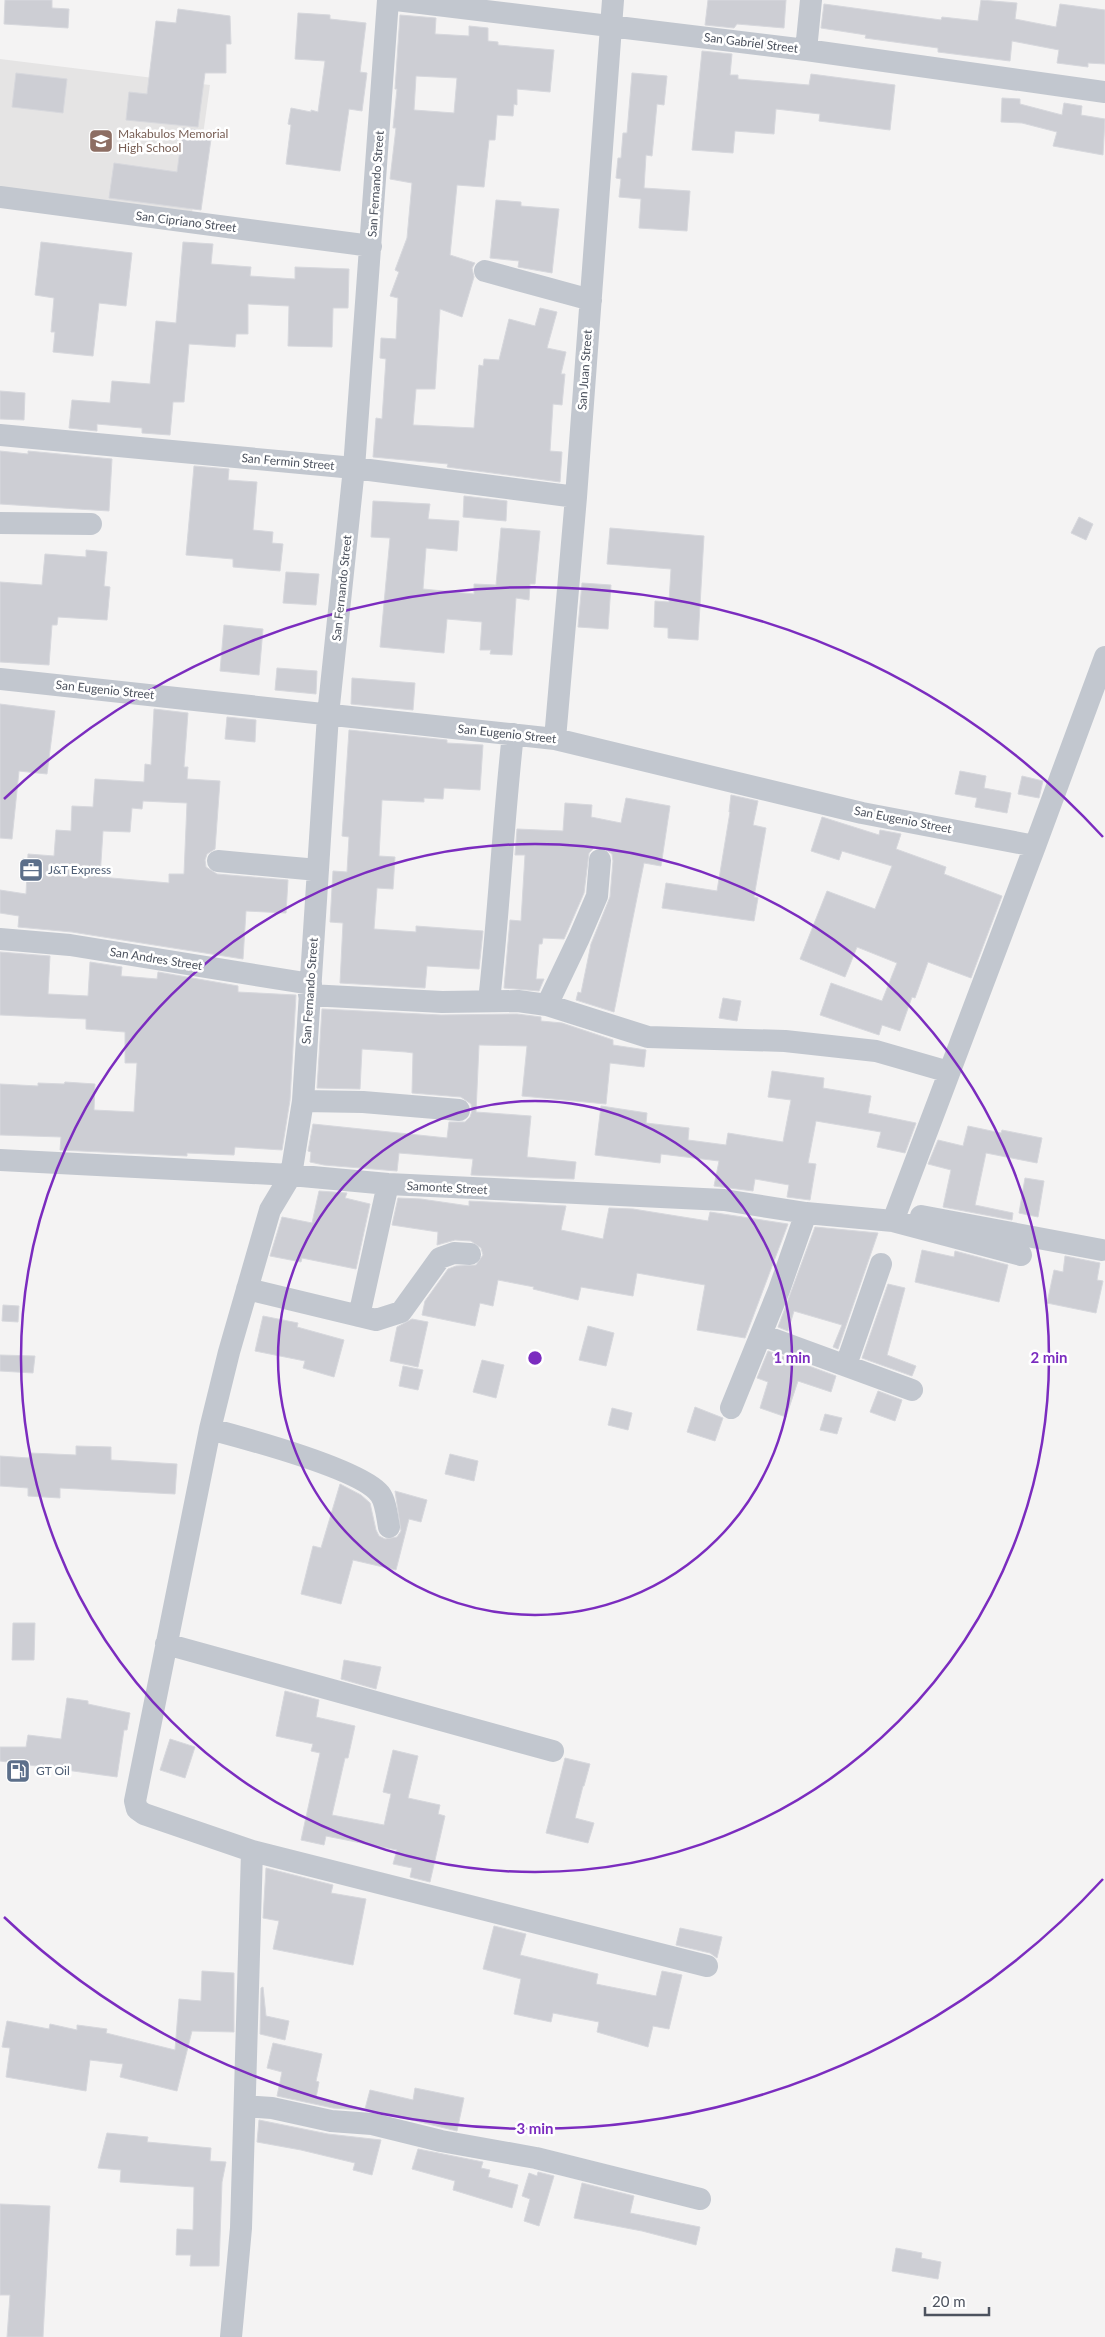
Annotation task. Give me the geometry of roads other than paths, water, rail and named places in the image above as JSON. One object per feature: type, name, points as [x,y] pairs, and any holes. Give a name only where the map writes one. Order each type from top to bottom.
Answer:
[{"type":"street","name":"San Fernando Street","points":[[291,1175],[303,1101],[328,716],[354,468],[388,0]]},
{"type":"street","name":"San Gabriel Street","points":[[396,0],[806,50],[1105,92]]},
{"type":"street","name":"San Juan Street","points":[[555,739],[576,498],[613,0]]},
{"type":"street","points":[[806,50],[811,0]]},
{"type":"street","name":"San Cipriano Street","points":[[0,197],[371,246]]},
{"type":"street","points":[[485,271],[591,300]]},
{"type":"street","name":"San Fermin Street","points":[[0,435],[354,468],[576,498]]},
{"type":"street","points":[[0,523],[91,524]]},
{"type":"street","points":[[894,1217],[1036,846],[1105,657]]},
{"type":"street","name":"San Eugenio Street","points":[[0,679],[328,716],[555,739],[862,813],[1036,846]]},
{"type":"street","points":[[490,1000],[503,822],[513,734]]},
{"type":"street","points":[[547,1005],[597,896],[600,860]]},
{"type":"street","points":[[218,861],[318,870]]},
{"type":"street","name":"San Andres Street","points":[[0,938],[70,944],[310,989],[442,1002],[490,1000],[547,1005],[648,1037],[785,1041],[876,1051],[949,1072]]},
{"type":"street","points":[[303,1101],[363,1102],[460,1110]]},
{"type":"street","name":"Samonte Street","points":[[0,1160],[291,1175],[388,1184],[724,1200],[806,1213],[894,1217]]},
{"type":"street","points":[[291,1175],[270,1210],[210,1429],[135,1800],[137,1809],[144,1814],[252,1851],[707,1966]]},
{"type":"street","points":[[358,1316],[388,1184]]},
{"type":"street","points":[[731,1408],[762,1335],[806,1213]]},
{"type":"street","points":[[894,1217],[937,1217],[1102,1250]]},
{"type":"street","points":[[894,1217],[1021,1255]]},
{"type":"street","points":[[247,1289],[376,1320],[401,1312],[440,1258],[454,1253],[470,1254]]},
{"type":"street","points":[[846,1365],[881,1264]]},
{"type":"street","points":[[762,1335],[912,1390]]},
{"type":"street","points":[[210,1429],[285,1450],[370,1483],[381,1496],[389,1527]]},
{"type":"street","points":[[166,1644],[553,1750]]},
{"type":"street","points":[[231,2337],[241,2228],[252,1851]]},
{"type":"street","points":[[245,2106],[272,2108],[331,2121],[372,2124],[441,2141],[536,2158],[700,2199]]},
{"type":"place","name":"Makabulos Memorial High School","points":[[101,141]]},
{"type":"place","name":"J&T Express","points":[[31,870]]},
{"type":"place","name":"GT Oil","points":[[18,1771]]}]
